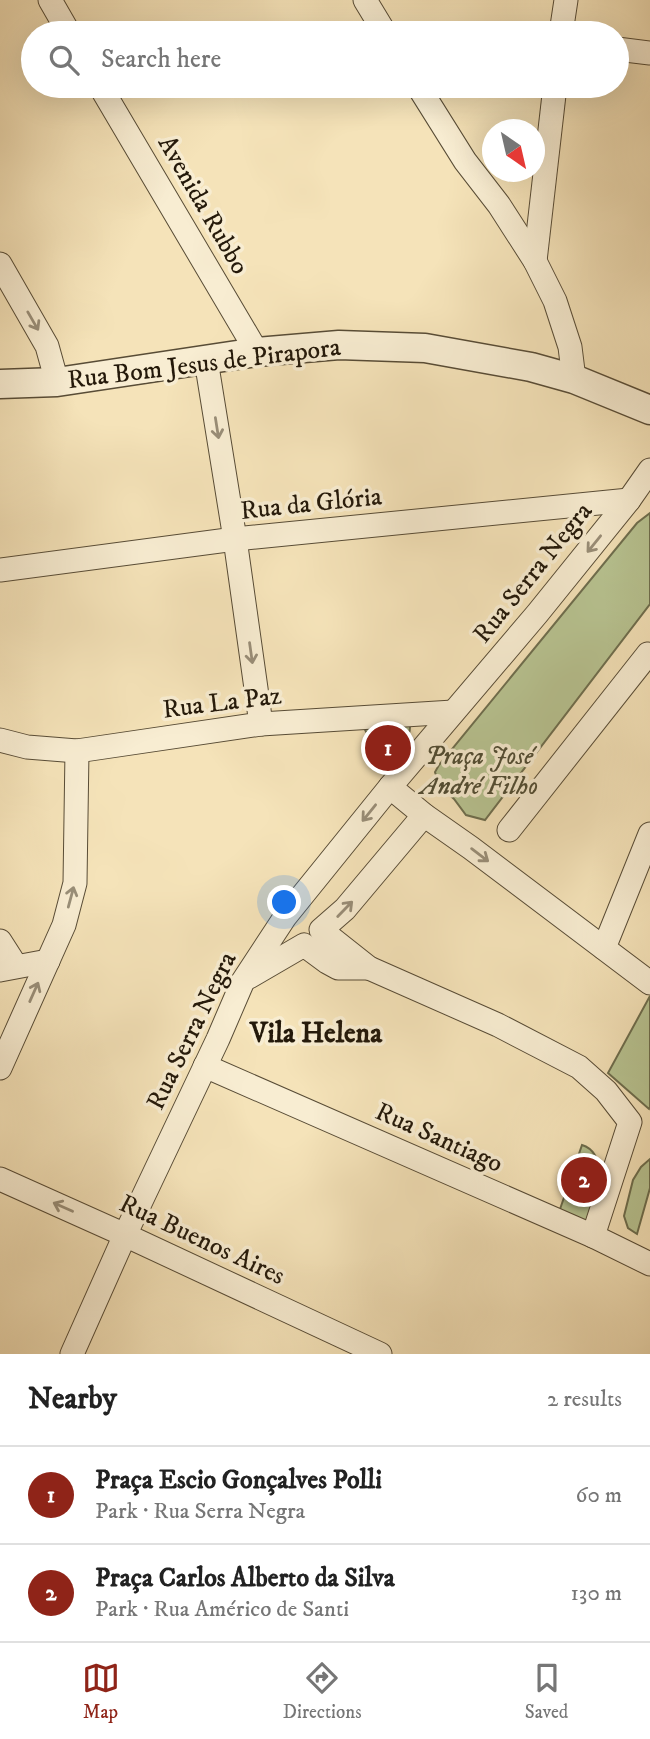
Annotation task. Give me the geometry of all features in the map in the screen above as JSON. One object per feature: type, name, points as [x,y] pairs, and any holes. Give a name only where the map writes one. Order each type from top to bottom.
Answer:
[{"type":"street","points":[[50,0],[62,21]]},
{"type":"street","points":[[365,0],[378,21]]},
{"type":"street","points":[[563,21],[566,0]]},
{"type":"street","points":[[629,50],[650,53]]},
{"type":"street","name":"Avenida Rubbo","points":[[107,98],[257,352]]},
{"type":"street","points":[[426,98],[534,261],[555,301],[570,347],[574,379]]},
{"type":"street","points":[[534,261],[554,98]]},
{"type":"street","points":[[0,264],[47,346],[57,382]]},
{"type":"street","name":"Rua Bom Jesus de Pirapora","points":[[0,384],[57,382],[257,352],[339,345],[425,348],[531,367],[574,379],[650,410]]},
{"type":"street","points":[[206,360],[261,724]]},
{"type":"street","name":"Rua Serra Negra","points":[[72,1354],[243,981],[285,917],[390,787],[537,614],[650,470]]},
{"type":"street","name":"Rua da Glória","points":[[0,570],[234,539],[629,500]]},
{"type":"street","points":[[509,830],[641,682],[648,654]]},
{"type":"street","name":"Rua La Paz","points":[[0,740],[27,747],[77,751],[261,724],[453,712]]},
{"type":"street","points":[[0,1068],[64,925],[75,883],[77,751]]},
{"type":"street","points":[[390,787],[650,983]]},
{"type":"street","points":[[243,981],[313,937],[345,909],[425,816]]},
{"type":"street","points":[[604,948],[650,834]]},
{"type":"street","points":[[285,917],[313,937],[327,962],[338,968],[369,968],[498,1025],[579,1067],[606,1091],[640,1127],[593,1237]]},
{"type":"street","points":[[0,941],[8,968],[48,961]]},
{"type":"street","name":"Rua Santiago","points":[[205,1066],[650,1264]]},
{"type":"street","name":"Rua Buenos Aires","points":[[0,1180],[380,1354]]},
{"type":"green space","name":"Praça José André Filho","points":[[650,513],[650,604],[485,820],[466,815],[439,785],[435,772],[439,765],[637,523]]},
{"type":"green space","points":[[361,722],[410,725],[410,731],[405,743],[384,766]]},
{"type":"green space","points":[[650,996],[650,1107],[649,1109],[608,1073]]},
{"type":"green space","points":[[582,1145],[591,1150],[599,1168],[592,1225],[558,1215]]},
{"type":"green space","points":[[650,1159],[650,1188],[637,1234],[628,1228],[624,1216],[633,1180]]},
{"type":"place","name":"Praça Escio Gonçalves Polli","points":[[388,748]]},
{"type":"place","name":"Praça Carlos Alberto da Silva","points":[[584,1180]]},
{"type":"district","name":"Vila Helena","points":[[316,1033]]}]
